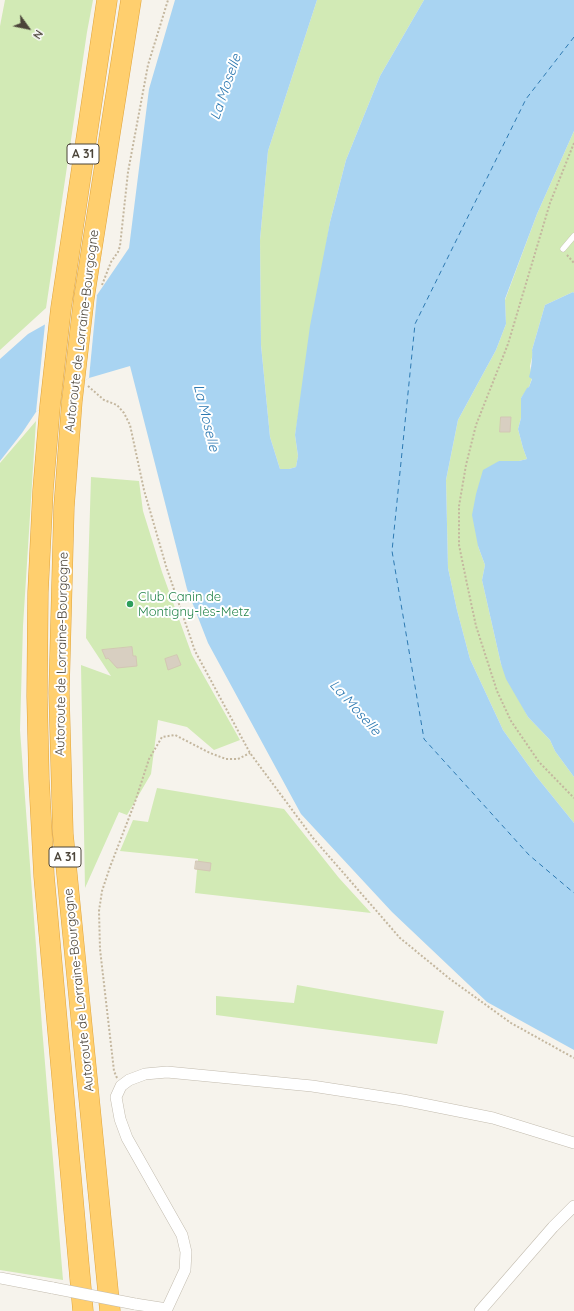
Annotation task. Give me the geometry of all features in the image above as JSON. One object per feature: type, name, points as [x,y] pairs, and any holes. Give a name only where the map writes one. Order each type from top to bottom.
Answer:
[{"type":"highway","name":"Autoroute de Lorraine-Bourgogne","points":[[83,1311],[44,876],[37,696],[38,592],[43,490],[50,406],[61,308],[107,0]]},
{"type":"highway","name":"Autoroute de Lorraine-Bourgogne","points":[[110,1311],[63,834],[59,693],[64,507],[72,400],[91,294],[130,0]]},
{"type":"street","points":[[0,1278],[166,1310],[185,1270],[186,1252],[182,1235],[127,1138],[120,1119],[116,1097],[121,1086],[129,1080],[145,1074],[167,1072],[312,1086],[403,1100],[493,1118],[574,1143]]},
{"type":"street","points":[[480,1311],[553,1227],[574,1206]]},
{"type":"lane","points":[[563,249],[574,236]]},
{"type":"path","points":[[91,294],[104,280],[111,262],[120,246],[128,172],[148,65],[168,0]]},
{"type":"path","points":[[574,143],[550,204],[508,344],[476,425],[466,465],[459,506],[459,545],[476,626],[497,691],[511,721],[540,762],[574,798]]},
{"type":"path","points":[[563,249],[574,263]]},
{"type":"path","points":[[86,384],[104,400],[117,405],[124,413],[130,425],[144,490],[166,566],[195,651],[250,753],[312,838],[400,938],[450,979],[510,1023],[574,1058]]},
{"type":"path","points":[[121,1086],[114,1071],[100,949],[100,911],[104,885],[135,802],[149,759],[162,737],[174,735],[210,753],[226,759],[238,759],[250,753]]},
{"type":"green space","points":[[5,0],[93,0],[46,308],[0,350],[0,26]]},
{"type":"green space","points":[[317,0],[424,0],[380,76],[346,160],[330,222],[295,435],[298,456],[296,467],[280,469],[270,437],[261,345],[260,240],[268,151]]},
{"type":"green space","points":[[574,131],[574,293],[573,292],[545,305],[532,350],[533,353],[530,366],[532,378],[529,387],[521,398],[521,418],[518,429],[527,459],[519,461],[499,461],[478,546],[485,565],[482,580],[501,664],[528,717],[550,740],[555,751],[574,777],[574,823],[536,776],[503,730],[470,659],[448,568],[446,480],[458,420],[496,350],[506,324],[505,300],[537,214]]},
{"type":"green space","points":[[36,421],[23,626],[20,730],[42,1027],[63,1280],[0,1270],[0,463]]},
{"type":"green space","name":"Club Canin de Montigny-lès-Metz","points":[[91,477],[139,481],[143,511],[162,572],[192,655],[240,740],[214,750],[187,727],[158,720],[151,774],[127,815],[119,812],[85,888],[81,665],[111,676],[86,638]]},
{"type":"green space","points":[[157,788],[284,809],[339,878],[371,913],[195,893],[198,859],[120,851],[133,820],[148,822]]},
{"type":"green space","points":[[297,985],[444,1011],[437,1044],[216,1015],[216,996],[294,1003]]},
{"type":"water","name":"La Moselle","points":[[175,0],[317,0],[268,151],[260,240],[261,345],[270,437],[280,469],[289,469],[296,467],[298,456],[295,435],[310,326],[330,222],[346,160],[380,76],[424,0],[574,0],[574,131],[537,214],[505,299],[506,324],[496,350],[458,420],[446,480],[448,568],[470,659],[503,730],[536,776],[574,823],[574,1050],[487,1002],[392,912],[301,814],[208,643],[187,589],[130,366],[89,378],[36,412],[0,461],[0,359],[28,334],[97,295],[129,248],[149,89]]},
{"type":"water","points":[[573,292],[574,777],[555,751],[550,740],[528,717],[506,679],[501,664],[482,580],[485,565],[478,546],[472,515],[483,470],[499,461],[519,461],[527,459],[518,429],[521,418],[521,398],[529,387],[532,379],[529,377],[532,364],[532,350],[545,305]]},
{"type":"pier","points":[[97,295],[89,378],[36,412],[45,324]]},
{"type":"building","points":[[501,417],[511,417],[510,432],[500,432]]},
{"type":"building","points":[[132,647],[133,656],[136,656],[137,666],[117,668],[108,658],[106,659],[102,650]]},
{"type":"building","points":[[177,655],[181,665],[168,670],[165,659]]},
{"type":"building","points":[[196,861],[211,863],[210,871],[195,869]]},
{"type":"ferry route","points":[[574,37],[526,99],[415,324],[392,551],[424,739],[529,855],[574,893]]},
{"type":"place","name":"Club Canin de Montigny-lès-Metz","points":[[130,604]]}]
